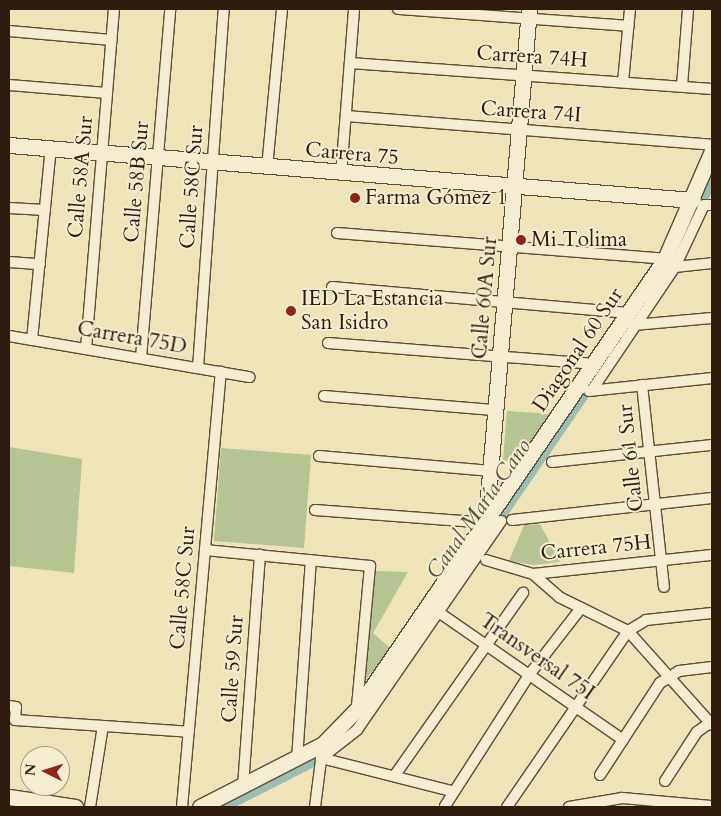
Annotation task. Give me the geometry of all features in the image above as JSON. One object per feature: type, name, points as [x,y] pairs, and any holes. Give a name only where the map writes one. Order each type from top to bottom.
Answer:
[{"type":"street","name":"Calle 58A Sur","points":[[86,349],[114,9]]},
{"type":"street","name":"Calle 58B Sur","points":[[141,358],[170,9]]},
{"type":"street","name":"Calle 58C Sur","points":[[198,368],[224,9]]},
{"type":"street","points":[[267,168],[282,9]]},
{"type":"street","points":[[341,175],[354,9]]},
{"type":"street","points":[[398,9],[528,15],[628,26]]},
{"type":"street","points":[[624,82],[630,9]]},
{"type":"street","points":[[682,86],[688,9]]},
{"type":"street","name":"Calle 60A Sur","points":[[493,522],[491,471],[528,15]]},
{"type":"street","points":[[9,31],[112,40]]},
{"type":"street","name":"Carrera 74H","points":[[350,63],[712,88]]},
{"type":"street","points":[[9,85],[107,94]]},
{"type":"street","name":"Carrera 74I","points":[[346,116],[712,145]]},
{"type":"street","name":"Carrera 75","points":[[9,145],[51,147],[341,175],[703,203]]},
{"type":"street","points":[[32,340],[51,147]]},
{"type":"street","name":"Diagonal 60 Sur","points":[[592,390],[632,319],[670,263],[703,203],[712,151]]},
{"type":"street","points":[[9,208],[45,210]]},
{"type":"street","points":[[337,233],[510,247],[670,263],[712,263]]},
{"type":"street","points":[[9,262],[40,264]]},
{"type":"street","points":[[332,288],[506,303],[632,319],[712,318]]},
{"type":"street","name":"Diagonal 60 Sur","points":[[200,807],[297,759],[322,751],[357,730],[434,609],[493,522],[517,477],[595,364],[632,319]]},
{"type":"street","name":"Carrera 75D","points":[[9,336],[250,377]]},
{"type":"street","points":[[328,343],[595,364]]},
{"type":"street","name":"Calle 58C Sur","points":[[182,807],[221,372]]},
{"type":"street","points":[[575,392],[712,378]]},
{"type":"street","name":"Calle 61 Sur","points":[[642,385],[664,586]]},
{"type":"street","points":[[324,396],[496,410]]},
{"type":"street","points":[[552,462],[712,445]]},
{"type":"street","points":[[319,456],[491,471],[517,477]]},
{"type":"street","points":[[512,520],[712,498]]},
{"type":"street","points":[[315,510],[493,522]]},
{"type":"street","points":[[205,550],[370,566],[357,709]]},
{"type":"street","name":"Calle 59 Sur","points":[[243,786],[260,555]]},
{"type":"street","name":"Carrera 75H","points":[[486,560],[533,574],[712,555]]},
{"type":"street","points":[[297,759],[311,560]]},
{"type":"street","points":[[533,574],[550,591],[628,631],[711,722],[666,781]]},
{"type":"street","points":[[395,775],[484,644],[523,593]]},
{"type":"street","points":[[445,806],[452,791],[529,675],[581,608]]},
{"type":"street","name":"Diagonal 60 Sur","points":[[322,751],[434,609]]},
{"type":"street","name":"Transversal 75I","points":[[434,609],[623,740]]},
{"type":"street","points":[[507,807],[577,708],[628,631],[646,620],[712,613]]},
{"type":"street","points":[[600,775],[670,675],[712,667]]},
{"type":"street","points":[[9,706],[16,707],[16,720],[189,732]]},
{"type":"street","points":[[90,807],[103,726]]},
{"type":"street","points":[[315,807],[322,751],[452,791]]},
{"type":"street","points":[[9,797],[75,807]]},
{"type":"street","points":[[570,807],[601,804],[653,803],[712,806]]},
{"type":"green space","points":[[507,411],[549,414],[517,463],[503,460]]},
{"type":"green space","points":[[9,447],[82,459],[74,573],[9,566]]},
{"type":"green space","points":[[221,448],[311,455],[304,548],[214,541]]},
{"type":"green space","points":[[540,524],[560,562],[533,565],[509,561],[524,525]]},
{"type":"green space","points":[[373,571],[408,572],[373,633],[390,648],[362,685]]},
{"type":"waterway","name":"Canal María Cano","points":[[695,214],[712,178]]},
{"type":"waterway","name":"Canal María Cano","points":[[491,529],[593,380]]},
{"type":"waterway","name":"Canal María Cano","points":[[222,807],[313,761],[328,749]]},
{"type":"place","name":"Farma Gómez 1","points":[[355,198]]},
{"type":"place","name":"Mi Tolima","points":[[521,240]]},
{"type":"place","name":"IED La Estancia San Isidro","points":[[291,311]]}]
